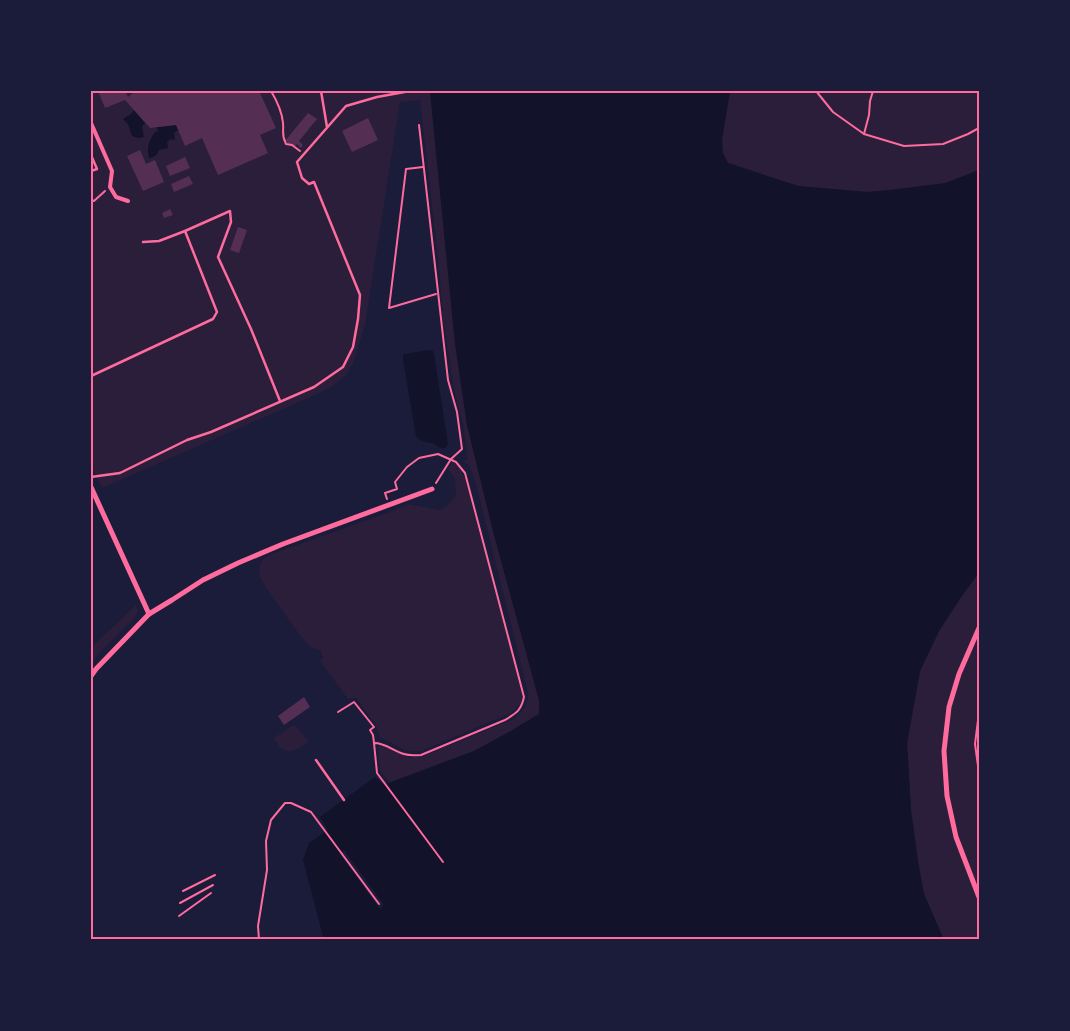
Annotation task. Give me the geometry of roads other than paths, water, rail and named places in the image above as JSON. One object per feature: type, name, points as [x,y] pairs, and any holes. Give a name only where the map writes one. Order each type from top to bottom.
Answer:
[{"type":"street","points":[[91,123],[112,170],[110,187],[116,198],[128,202]]},
{"type":"street","points":[[91,487],[149,614]]},
{"type":"street","points":[[91,676],[149,614],[203,580],[283,544],[432,489]]},
{"type":"street","points":[[979,628],[959,674],[949,707],[944,751],[947,796],[956,837],[979,897]]},
{"type":"lane","points":[[321,91],[327,127]]},
{"type":"lane","points":[[91,477],[120,473],[187,440],[211,432],[314,387],[343,367],[353,347],[360,295],[314,182],[309,184],[302,178],[297,162],[346,106],[377,97],[410,91]]},
{"type":"lane","points":[[91,155],[97,169],[91,171]]},
{"type":"lane","points":[[143,242],[159,241],[230,211],[231,222],[218,258],[280,401]]},
{"type":"lane","points":[[91,376],[213,319],[217,312],[185,231]]},
{"type":"lane","points":[[316,760],[344,800]]}]
